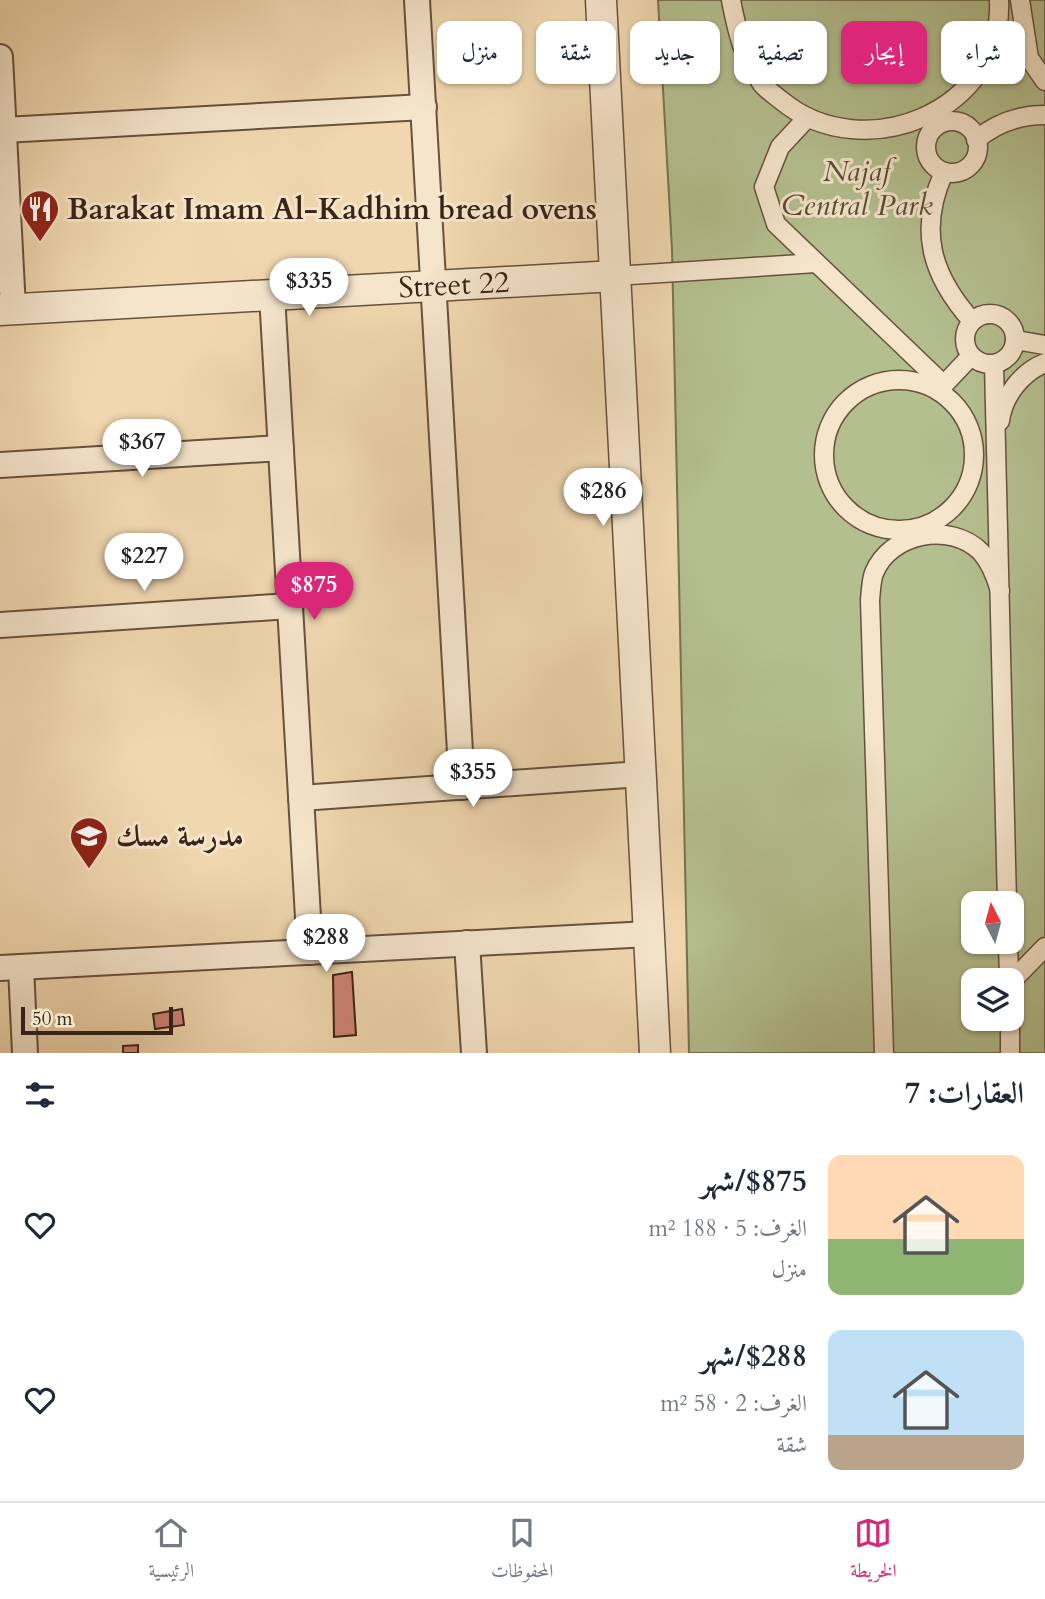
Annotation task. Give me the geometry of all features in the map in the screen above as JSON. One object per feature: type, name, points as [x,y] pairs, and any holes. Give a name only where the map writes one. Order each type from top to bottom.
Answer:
[{"type":"street","points":[[418,0],[462,787]]},
{"type":"street","points":[[601,0],[655,1053]]},
{"type":"street","points":[[731,0],[739,45],[763,85],[807,118],[843,130],[890,130],[936,119],[963,124],[976,139],[977,152],[969,166],[953,173],[944,172],[930,162],[926,154],[928,137],[936,119],[966,87],[989,52],[999,12],[999,0]]},
{"type":"street","points":[[1020,0],[1029,58],[1045,81]]},
{"type":"street","points":[[0,57],[4,130],[6,310]]},
{"type":"street","points":[[4,130],[424,107]]},
{"type":"street","points":[[976,139],[992,126],[1028,115],[1045,115]]},
{"type":"street","points":[[807,118],[780,147],[764,187],[776,224],[941,388],[970,430],[974,455],[970,480],[958,502],[939,519],[896,544],[883,557],[873,575],[870,600],[884,1053]]},
{"type":"street","points":[[944,172],[930,216],[931,253],[945,288],[972,321]]},
{"type":"street","points":[[615,276],[816,263]]},
{"type":"street","name":"Street 22","points":[[6,310],[615,276]]},
{"type":"street","points":[[272,295],[310,951]]},
{"type":"street","points":[[981,315],[998,315],[1011,325],[1015,341],[1009,356],[994,364],[978,361],[971,356],[964,341],[972,321],[981,315]]},
{"type":"street","points":[[1015,341],[1045,345]]},
{"type":"street","points":[[941,388],[971,356]]},
{"type":"street","points":[[996,456],[1001,414],[1013,386],[1045,363]]},
{"type":"street","points":[[994,364],[1007,891]]},
{"type":"street","points":[[941,388],[889,380],[866,387],[846,401],[832,421],[824,444],[824,468],[832,491],[847,510],[867,523],[891,530],[961,540],[980,551],[994,571],[1000,591]]},
{"type":"street","points":[[0,465],[281,448]]},
{"type":"street","points":[[0,625],[290,606]]},
{"type":"street","points":[[301,798],[641,774]]},
{"type":"street","points":[[25,1053],[10,968],[649,934]]},
{"type":"street","points":[[467,943],[474,1053]]},
{"type":"street","points":[[1023,968],[1045,947]]},
{"type":"street","points":[[1010,1031],[1010,1053]]},
{"type":"green space","name":"Najaf Central Park","points":[[658,0],[1045,0],[1045,1053],[689,1053],[672,249],[663,84],[720,84],[720,21],[659,21]]},
{"type":"building","points":[[352,972],[356,1035],[334,1037],[333,975]]},
{"type":"building","points":[[182,1009],[184,1025],[155,1029],[153,1014]]},
{"type":"building","points":[[138,1045],[138,1053],[123,1053],[123,1046]]},
{"type":"place","name":"Barakat Imam Al-Kadhim bread ovens","points":[[40,243]]},
{"type":"place","name":"مدرسة مسك","points":[[89,870]]}]
